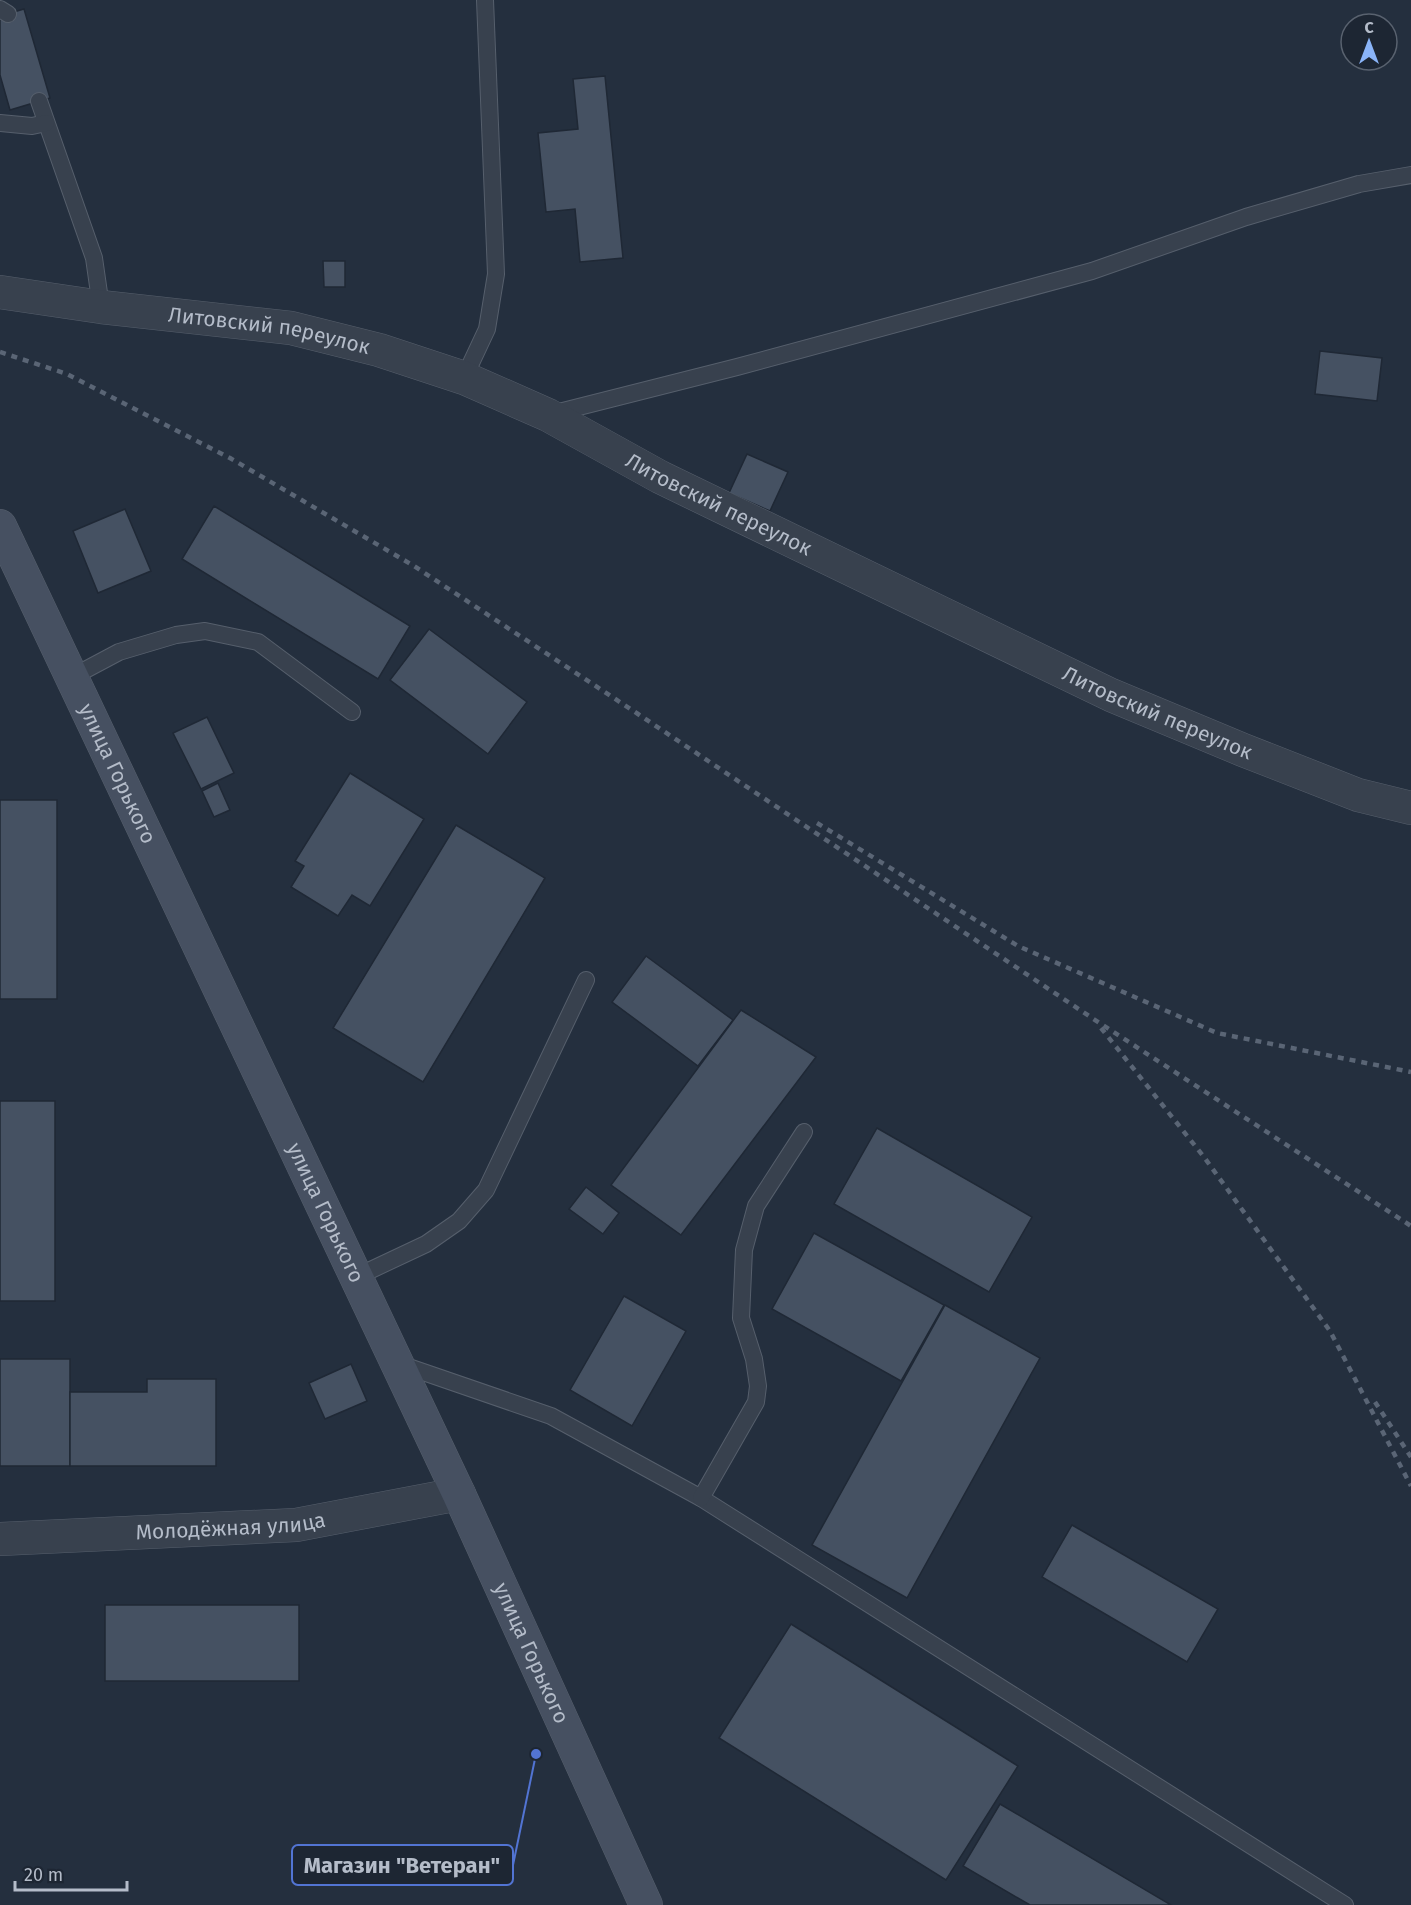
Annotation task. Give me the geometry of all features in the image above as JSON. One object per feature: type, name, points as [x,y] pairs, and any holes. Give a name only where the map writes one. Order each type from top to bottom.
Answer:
[{"type":"main road","name":"улица Горького","points":[[0,526],[459,1494],[646,1905]]},
{"type":"street","name":"Литовский переулок","points":[[0,292],[101,307],[291,328],[379,350],[464,378],[548,415],[660,477],[1111,695],[1358,795],[1411,808]]},
{"type":"street","name":"Молодёжная улица","points":[[0,1539],[296,1525],[459,1494]]},
{"type":"lane","points":[[464,378],[487,329],[496,274],[485,0]]},
{"type":"lane","points":[[39,101],[94,258],[101,307]]},
{"type":"lane","points":[[0,123],[33,126],[46,123]]},
{"type":"lane","points":[[548,415],[748,364],[1092,271],[1246,217],[1359,184],[1411,175]]},
{"type":"lane","points":[[72,677],[119,652],[176,635],[206,631],[258,642],[352,712]]},
{"type":"lane","points":[[356,1277],[426,1244],[459,1221],[486,1190],[586,980]]},
{"type":"lane","points":[[701,1498],[756,1402],[758,1386],[754,1359],[741,1318],[744,1250],[756,1206],[804,1132]]},
{"type":"lane","points":[[396,1362],[551,1416],[701,1498],[1345,1905]]},
{"type":"building","points":[[24,9],[50,98],[10,110],[0,75],[0,16]]},
{"type":"building","points":[[605,76],[623,258],[580,262],[575,209],[546,212],[538,133],[578,129],[573,79]]},
{"type":"building","points":[[323,261],[345,261],[345,287],[324,287]]},
{"type":"building","points":[[1320,351],[1382,358],[1377,401],[1315,394]]},
{"type":"building","points":[[747,454],[788,472],[770,511],[729,493]]},
{"type":"building","points":[[214,506],[410,626],[378,679],[182,559]]},
{"type":"building","points":[[125,509],[151,571],[98,593],[73,531]]},
{"type":"building","points":[[429,629],[527,702],[488,754],[390,680]]},
{"type":"building","points":[[207,717],[234,773],[201,789],[173,733]]},
{"type":"building","points":[[350,773],[424,819],[370,906],[352,895],[338,916],[291,887],[304,866],[295,861]]},
{"type":"building","points":[[218,783],[230,810],[214,817],[202,791]]},
{"type":"building","points":[[0,800],[57,800],[57,999],[0,999]]},
{"type":"building","points":[[456,825],[545,878],[423,1082],[333,1028]]},
{"type":"building","points":[[646,956],[733,1020],[698,1066],[612,1002]]},
{"type":"building","points":[[741,1010],[816,1057],[681,1235],[611,1185]]},
{"type":"building","points":[[0,1101],[55,1101],[55,1301],[0,1301]]},
{"type":"building","points":[[877,1128],[1032,1217],[989,1292],[834,1204]]},
{"type":"building","points":[[586,1187],[619,1213],[603,1234],[569,1209]]},
{"type":"building","points":[[814,1233],[944,1305],[901,1381],[772,1309]]},
{"type":"building","points":[[624,1296],[686,1331],[632,1426],[570,1390]]},
{"type":"building","points":[[945,1305],[1040,1358],[907,1598],[812,1545]]},
{"type":"building","points":[[0,1359],[70,1359],[70,1466],[0,1466]]},
{"type":"building","points":[[351,1364],[367,1401],[325,1419],[309,1383]]},
{"type":"building","points":[[147,1379],[216,1379],[216,1466],[70,1466],[70,1392],[147,1392]]},
{"type":"building","points":[[1072,1525],[1218,1609],[1187,1662],[1042,1577]]},
{"type":"building","points":[[105,1605],[299,1605],[299,1681],[105,1681]]},
{"type":"building","points":[[791,1624],[1018,1766],[946,1880],[719,1738]]},
{"type":"building","points":[[1000,1804],[1171,1905],[1030,1905],[963,1866]]},
{"type":"railway","points":[[0,352],[67,374],[230,458],[414,566],[1092,1018],[1411,1226]]},
{"type":"railway","points":[[817,823],[1018,946],[1217,1033],[1411,1072]]},
{"type":"railway","points":[[1101,1028],[1204,1157],[1330,1331],[1411,1486]]},
{"type":"railway","points":[[1375,1402],[1411,1457]]},
{"type":"place","name":"Магазин \"Ветеран\"","points":[[536,1754]]}]
